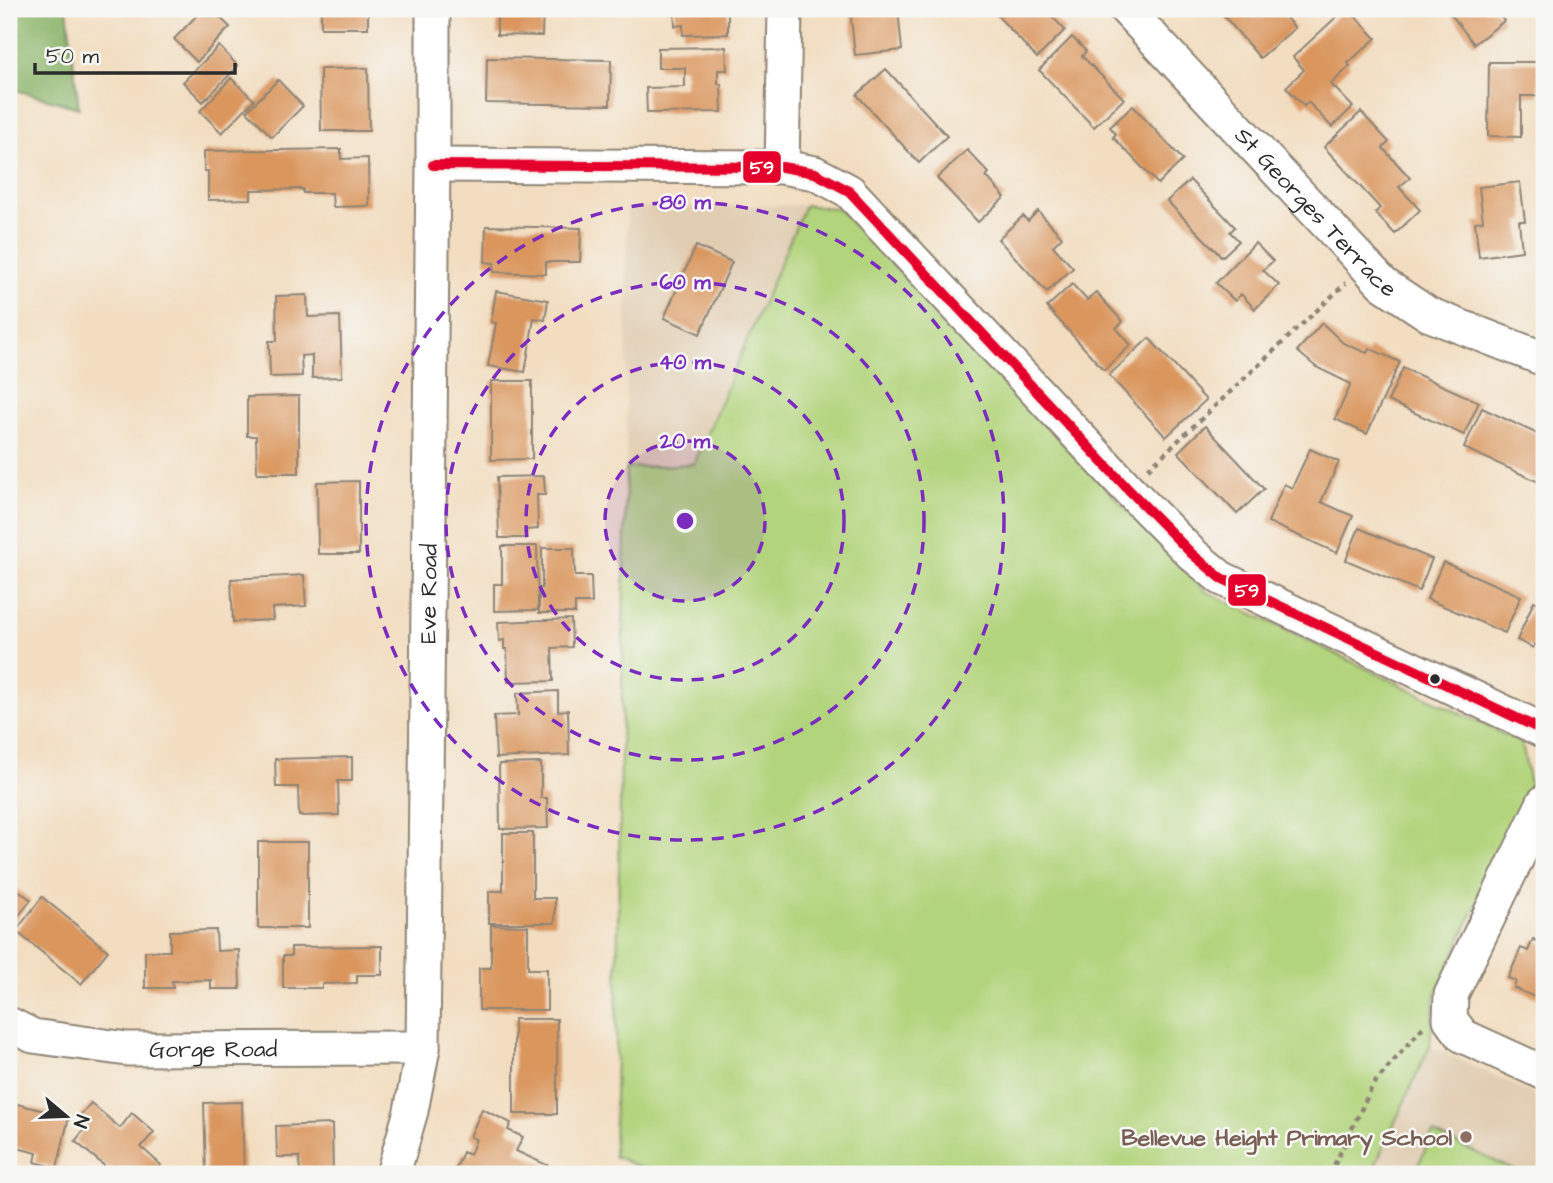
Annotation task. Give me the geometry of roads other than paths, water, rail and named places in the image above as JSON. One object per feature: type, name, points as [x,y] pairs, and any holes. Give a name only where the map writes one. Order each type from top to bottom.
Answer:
[{"type":"street","name":"Eve Road","points":[[393,1174],[411,1111],[423,1048],[433,9]]},
{"type":"street","points":[[782,167],[785,9]]},
{"type":"street","name":"St Georges Terrace","points":[[1126,9],[1383,284],[1428,314],[1544,359]]},
{"type":"street","points":[[433,165],[782,167],[815,173],[849,191],[1127,488],[1192,554],[1221,578],[1544,731]]},
{"type":"street","points":[[1544,802],[1451,995],[1450,1019],[1463,1036],[1544,1073]]},
{"type":"street","name":"Gorge Road","points":[[9,1024],[33,1036],[127,1049],[423,1048]]},
{"type":"place","name":"Bellevue Height Primary School","points":[[1466,1137]]}]
